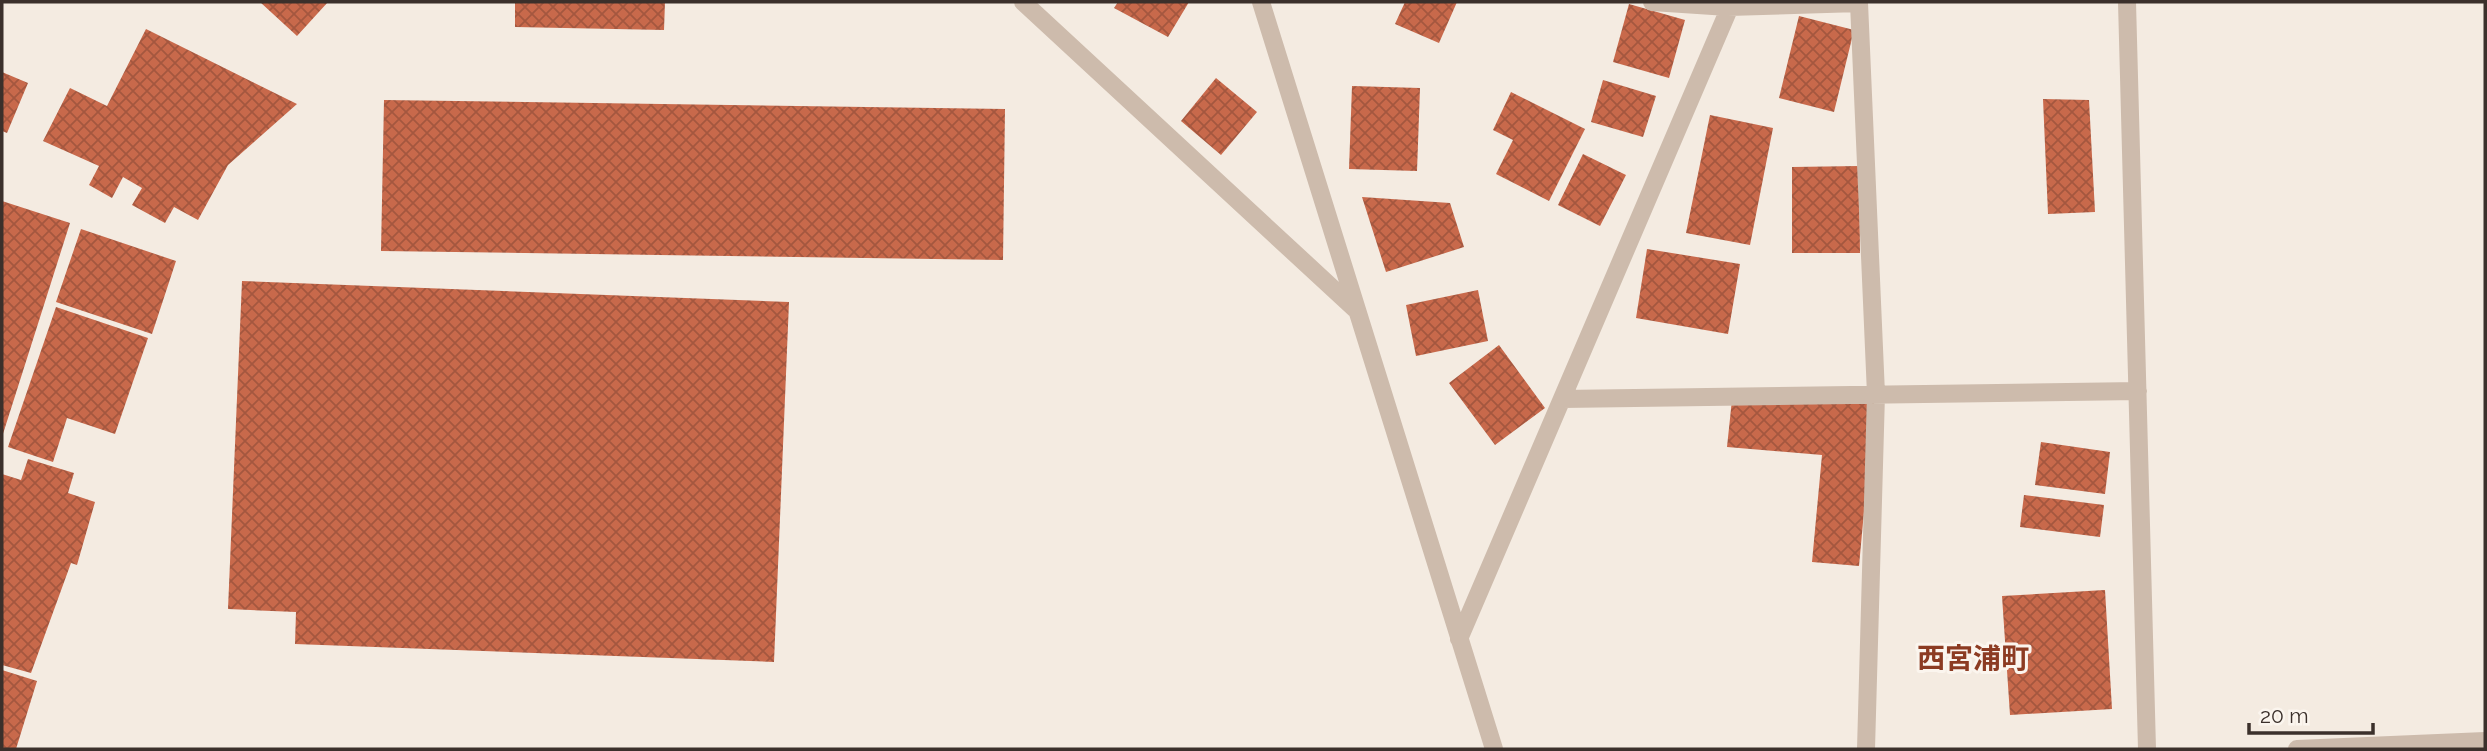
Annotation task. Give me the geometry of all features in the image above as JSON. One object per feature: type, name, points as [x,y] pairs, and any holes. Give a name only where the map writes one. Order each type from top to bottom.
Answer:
[{"type":"street","points":[[1023,2],[1356,310]]},
{"type":"street","points":[[1261,2],[1494,749]]},
{"type":"street","points":[[1652,2],[1859,3],[1876,394],[1866,749]]},
{"type":"street","points":[[2127,2],[2147,749]]},
{"type":"street","points":[[1459,639],[1730,4]]},
{"type":"street","points":[[1562,399],[2137,391]]},
{"type":"street","points":[[2297,749],[2485,741]]},
{"type":"building","points":[[260,2],[328,2],[297,36]]},
{"type":"building","points":[[515,2],[665,2],[664,30],[515,27]]},
{"type":"building","points":[[1118,2],[1189,2],[1168,37],[1114,8]]},
{"type":"building","points":[[1405,2],[1457,2],[1439,43],[1395,24]]},
{"type":"building","points":[[1629,4],[1685,20],[1669,78],[1613,62]]},
{"type":"building","points":[[1799,16],[1854,30],[1834,112],[1779,98]]},
{"type":"building","points":[[146,29],[297,104],[228,165],[198,220],[174,207],[165,223],[132,205],[142,188],[123,177],[112,198],[89,185],[99,166],[43,141],[70,88],[107,106]]},
{"type":"building","points":[[2,72],[28,83],[7,133],[2,131]]},
{"type":"building","points":[[1216,78],[1257,112],[1221,155],[1181,121]]},
{"type":"building","points":[[1603,80],[1656,96],[1643,137],[1591,122]]},
{"type":"building","points":[[1352,86],[1420,88],[1417,171],[1349,169]]},
{"type":"building","points":[[1511,92],[1585,129],[1549,201],[1496,174],[1513,140],[1493,130]]},
{"type":"building","points":[[2043,99],[2089,100],[2095,212],[2048,214]]},
{"type":"building","points":[[384,100],[1005,109],[1003,260],[381,251]]},
{"type":"building","points":[[1710,115],[1773,128],[1750,245],[1686,233]]},
{"type":"building","points":[[1583,154],[1626,175],[1600,226],[1558,205]]},
{"type":"building","points":[[1859,166],[1860,253],[1792,253],[1792,167]]},
{"type":"building","points":[[1362,197],[1450,203],[1464,247],[1386,272]]},
{"type":"building","points":[[2,201],[70,223],[2,437]]},
{"type":"building","points":[[81,229],[176,261],[152,334],[56,302]]},
{"type":"building","points":[[1647,249],[1740,264],[1728,334],[1636,318]]},
{"type":"building","points":[[242,281],[789,302],[774,662],[295,644],[296,612],[228,609]]},
{"type":"building","points":[[1478,290],[1488,341],[1416,356],[1406,305]]},
{"type":"building","points":[[56,307],[148,338],[115,434],[67,418],[53,462],[8,447]]},
{"type":"building","points":[[1499,345],[1545,408],[1495,445],[1449,383]]},
{"type":"building","points":[[1733,390],[1874,403],[1859,566],[1812,562],[1822,455],[1727,447]]},
{"type":"building","points":[[2041,442],[2110,452],[2105,494],[2035,485]]},
{"type":"building","points":[[28,459],[74,473],[68,493],[95,502],[77,565],[71,563],[31,673],[2,665],[2,474],[21,480]]},
{"type":"building","points":[[2024,495],[2104,505],[2100,537],[2020,527]]},
{"type":"building","points":[[2105,590],[2112,709],[2010,715],[2002,596]]},
{"type":"building","points":[[2,670],[37,681],[16,749],[2,749]]},
{"type":"district","name":"西宮浦町","points":[[1973,658]]}]
